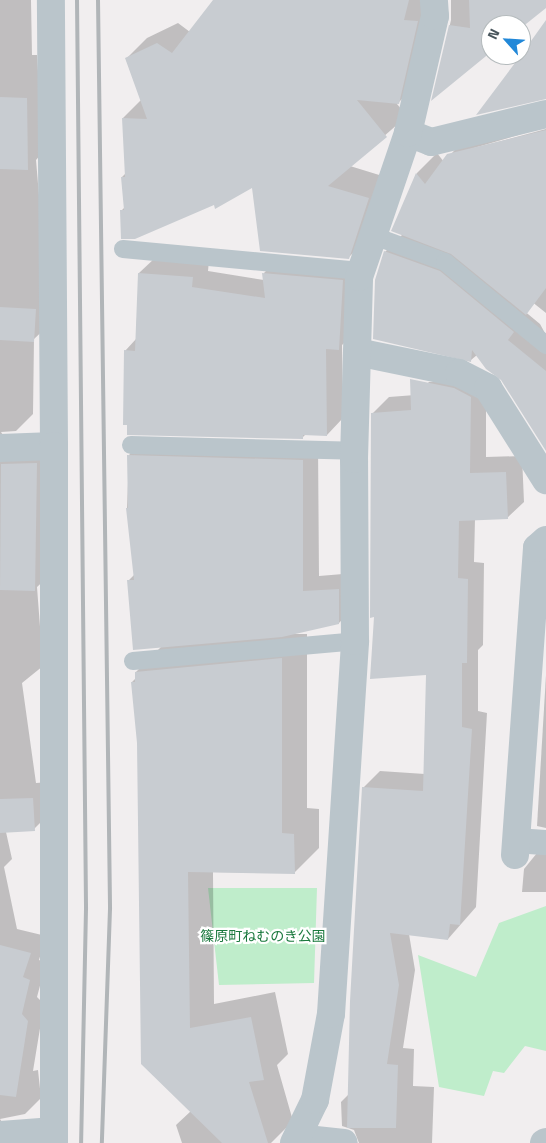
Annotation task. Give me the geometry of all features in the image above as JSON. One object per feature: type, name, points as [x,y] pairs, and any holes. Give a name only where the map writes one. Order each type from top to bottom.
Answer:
[{"type":"street","points":[[0,1135],[54,1137],[54,446],[51,0]]},
{"type":"street","points":[[344,1143],[296,1140],[315,1100],[331,1014],[355,641],[354,451],[361,271],[408,133],[435,16],[434,0]]},
{"type":"street","points":[[408,133],[431,142],[546,114]]},
{"type":"street","points":[[357,352],[460,373],[488,388],[546,480]]},
{"type":"street","points":[[0,448],[54,446]]},
{"type":"street","points":[[546,540],[536,548],[515,848],[546,842]]},
{"type":"lane","points":[[374,236],[445,262],[546,345]]},
{"type":"lane","points":[[123,249],[361,271]]},
{"type":"lane","points":[[131,445],[354,451]]},
{"type":"lane","points":[[133,661],[355,641]]},
{"type":"green space","name":"篠原町ねむのき公園","points":[[208,888],[317,888],[314,983],[219,985]]},
{"type":"green space","points":[[546,906],[546,1051],[525,1046],[504,1073],[493,1071],[484,1096],[439,1087],[418,955],[476,977],[499,923]]},
{"type":"building","points":[[213,0],[409,0],[404,20],[418,21],[399,104],[357,100],[387,137],[328,186],[369,198],[349,259],[260,251],[252,188],[215,209],[214,205],[135,239],[121,239],[120,210],[124,210],[121,177],[125,177],[122,118],[147,119],[125,58],[157,43],[172,53]]},
{"type":"building","points":[[469,0],[546,0],[546,8],[531,20],[531,15],[481,15],[481,60],[431,101],[449,25],[470,28]]},
{"type":"building","points":[[546,20],[546,99],[476,115],[514,65],[531,65],[531,41]]},
{"type":"building","points":[[0,97],[27,98],[28,170],[0,169]]},
{"type":"building","points":[[546,130],[546,288],[526,315],[451,254],[391,231],[416,173],[425,184],[447,154]]},
{"type":"building","points":[[384,251],[440,271],[514,332],[508,340],[546,371],[546,451],[501,380],[486,369],[472,350],[471,362],[373,339],[375,280]]},
{"type":"building","points":[[138,273],[193,277],[192,287],[265,298],[262,273],[343,280],[339,350],[326,349],[327,436],[303,435],[303,439],[127,435],[127,425],[123,425],[124,350],[135,351]]},
{"type":"building","points":[[0,307],[36,309],[34,342],[0,340]]},
{"type":"building","points":[[410,379],[454,388],[471,397],[470,473],[506,472],[508,519],[459,521],[458,578],[468,579],[467,663],[462,663],[462,727],[472,729],[460,925],[450,924],[448,940],[390,933],[399,985],[387,1064],[398,1065],[396,1128],[347,1128],[350,1001],[362,787],[423,791],[426,675],[370,679],[374,617],[370,618],[371,413],[411,410]]},
{"type":"building","points":[[127,455],[303,460],[303,591],[339,589],[339,624],[282,637],[133,650],[127,580],[134,580],[126,508],[128,508]]},
{"type":"building","points":[[37,463],[35,591],[0,590],[1,464]]},
{"type":"building","points":[[282,658],[282,833],[294,834],[295,874],[188,872],[190,1028],[251,1017],[264,1080],[249,1082],[268,1143],[222,1143],[141,1064],[137,743],[131,682],[135,682],[135,672]]},
{"type":"building","points":[[33,798],[35,831],[0,833],[0,799]]},
{"type":"building","points":[[0,945],[31,953],[23,977],[30,980],[22,1014],[28,1021],[16,1097],[0,1095]]},
{"type":"railway","points":[[77,0],[86,909],[81,1143]]},
{"type":"railway","points":[[98,0],[110,909],[102,1143]]}]
